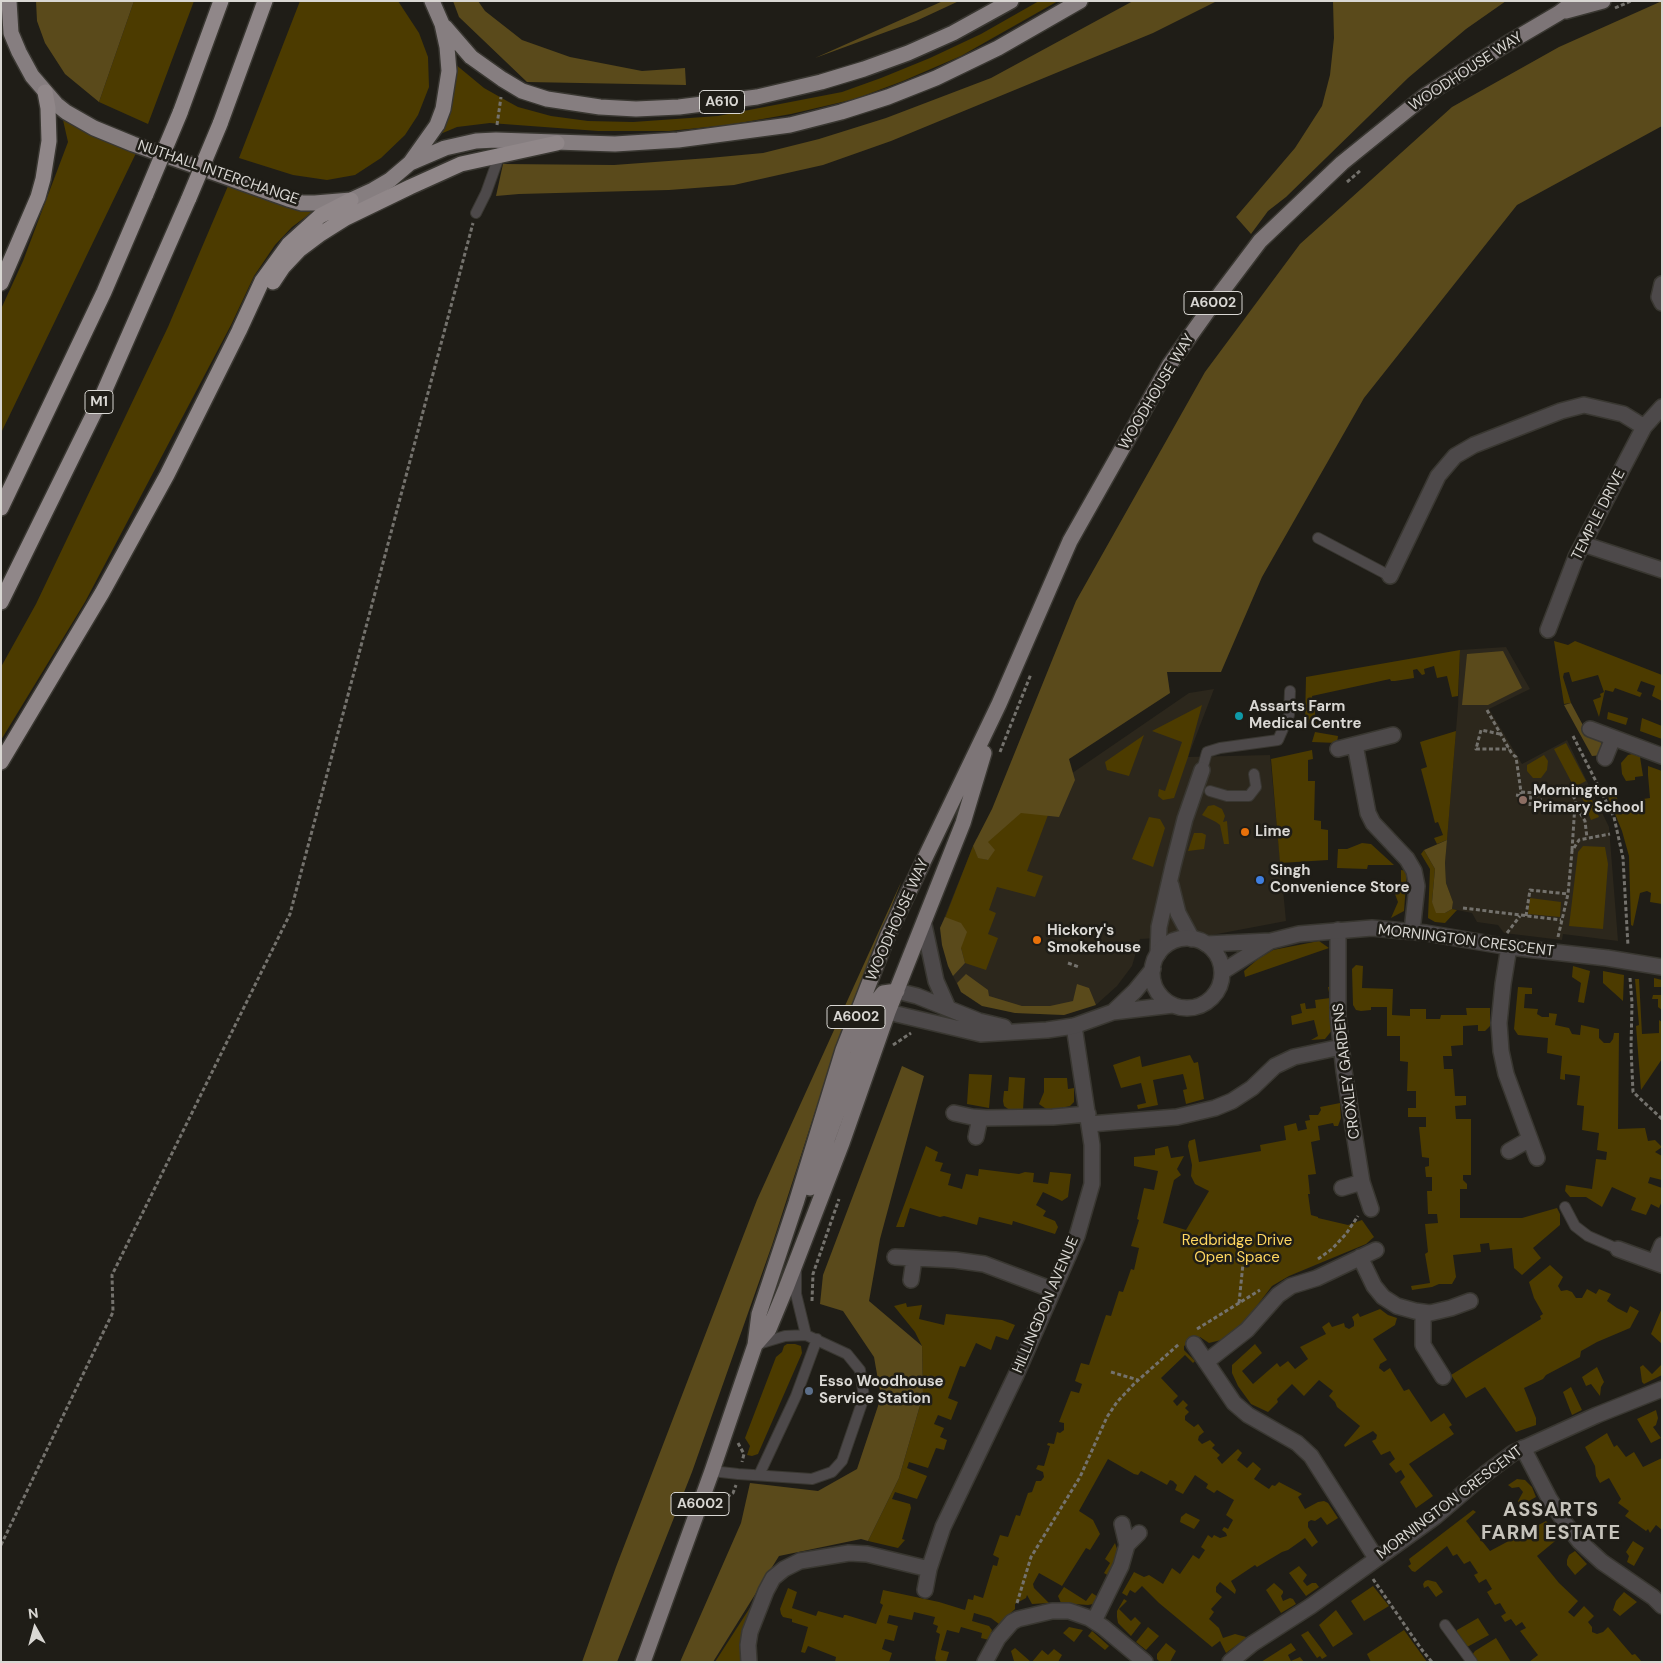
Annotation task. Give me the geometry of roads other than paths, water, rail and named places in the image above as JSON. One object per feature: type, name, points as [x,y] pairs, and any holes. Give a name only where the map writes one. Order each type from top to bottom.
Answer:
[{"type":"highway","name":"NUTHALL INTERCHANGE","points":[[9,1],[11,33],[32,76],[45,92],[66,112],[94,128],[133,144],[302,203],[351,200],[373,190],[410,164],[430,138],[438,125],[443,109],[449,71],[447,47],[442,24],[432,1]]},
{"type":"highway","points":[[1,508],[100,300],[146,194],[180,113],[221,1]]},
{"type":"highway","name":"M1","points":[[1,602],[100,401],[220,124],[265,1]]},
{"type":"highway","name":"A610","points":[[442,24],[471,57],[522,91],[547,99],[600,108],[636,109],[679,107],[737,100],[792,89],[864,69],[908,53],[953,33],[1011,1]]},
{"type":"highway","name":"A610","points":[[500,145],[557,143],[615,144],[678,140],[790,125],[841,112],[888,97],[936,78],[998,48],[1080,1]]},
{"type":"highway","points":[[1,18],[11,33]]},
{"type":"highway","points":[[1,283],[38,197],[43,178],[49,141],[48,108],[45,92]]},
{"type":"highway","points":[[410,164],[445,148],[476,141],[500,145]]},
{"type":"highway","points":[[240,331],[284,267],[299,250],[319,235],[346,218],[500,145]]},
{"type":"highway","points":[[1,762],[102,593],[167,475],[240,331],[262,281],[283,251],[320,216],[351,200]]},
{"type":"main road","name":"WOODHOUSE WAY","points":[[643,1662],[756,1345],[759,1314],[843,1050],[888,935],[999,704],[1075,532],[1170,364],[1260,241],[1342,163],[1426,95],[1559,13],[1575,1]]},
{"type":"main road","name":"WOODHOUSE WAY","points":[[1559,13],[1609,5]]},
{"type":"main road","name":"WOODHOUSE WAY","points":[[756,1345],[769,1329],[842,1143],[888,1012],[890,992],[924,925],[963,823],[999,704]]},
{"type":"main road","points":[[881,954],[890,992]]},
{"type":"main road","name":"A6002","points":[[768,1286],[800,1217],[876,1002],[890,992]]},
{"type":"street","points":[[1662,284],[1659,297],[1662,303]]},
{"type":"street","points":[[1390,576],[1438,476],[1455,456],[1474,445],[1561,411],[1584,406],[1623,414],[1644,427]]},
{"type":"street","name":"TEMPLE DRIVE","points":[[1548,630],[1576,557],[1644,427],[1662,407]]},
{"type":"street","points":[[1583,544],[1662,570]]},
{"type":"street","points":[[1590,729],[1662,756]]},
{"type":"street","points":[[1338,749],[1393,735]]},
{"type":"street","points":[[1605,758],[1612,738]]},
{"type":"street","points":[[1355,745],[1368,813],[1373,823],[1408,859],[1414,871],[1417,886],[1412,931]]},
{"type":"street","points":[[1173,1005],[1158,992],[1153,978],[1159,927],[1185,819],[1204,788],[1202,770]]},
{"type":"street","points":[[1170,884],[1178,913],[1199,941],[1216,954],[1222,972]]},
{"type":"street","points":[[924,925],[936,981],[948,1008]]},
{"type":"street","name":"MORNINGTON CRESCENT","points":[[1113,1012],[1135,991],[1166,945],[1176,940],[1271,941],[1298,934],[1372,928],[1508,940],[1662,967]]},
{"type":"street","name":"CROXLEY GARDENS","points":[[1338,930],[1338,1017],[1341,1047],[1362,1182],[1370,1209]]},
{"type":"street","points":[[1508,940],[1499,1023],[1500,1051],[1506,1074],[1537,1158]]},
{"type":"street","name":"MORNINGTON CRESCENT","points":[[888,1012],[981,1034],[1047,1030],[1074,1026],[1113,1012],[1173,1005],[1189,1008],[1201,1006],[1211,999],[1220,987],[1222,972],[1271,941]]},
{"type":"street","name":"MORNINGTON CRESCENT","points":[[890,992],[917,996],[978,1021],[1020,1031]]},
{"type":"street","name":"HILLINGDON AVENUE","points":[[925,1590],[929,1569],[944,1527],[1016,1375],[1077,1236],[1092,1184],[1092,1145],[1074,1026]]},
{"type":"street","points":[[954,1113],[980,1118],[1054,1117],[1089,1119],[1177,1117],[1215,1108],[1232,1101],[1252,1088],[1275,1066],[1294,1057],[1341,1047]]},
{"type":"street","points":[[976,1138],[980,1118]]},
{"type":"street","points":[[1509,1151],[1530,1139]]},
{"type":"street","points":[[1342,1188],[1362,1182]]},
{"type":"street","points":[[1618,1249],[1658,1263],[1662,1245]]},
{"type":"street","points":[[1206,1362],[1247,1330],[1278,1294],[1291,1286],[1317,1278],[1376,1250]]},
{"type":"street","points":[[895,1257],[956,1260],[984,1264],[1053,1290]]},
{"type":"street","points":[[1360,1258],[1374,1286],[1383,1296],[1398,1306],[1430,1313],[1470,1301]]},
{"type":"street","points":[[911,1280],[914,1259]]},
{"type":"street","points":[[1423,1312],[1423,1345],[1443,1377]]},
{"type":"street","points":[[1191,1337],[1234,1403],[1248,1415],[1297,1443],[1311,1456],[1370,1562]]},
{"type":"street","name":"MORNINGTON CRESCENT","points":[[1230,1662],[1252,1644],[1311,1606],[1435,1517],[1485,1474],[1513,1453],[1662,1389]]},
{"type":"street","points":[[1523,1448],[1549,1498],[1579,1542],[1602,1562],[1661,1602]]},
{"type":"street","points":[[1094,1621],[1121,1566],[1127,1544],[1122,1524]]},
{"type":"street","points":[[1127,1544],[1139,1533]]},
{"type":"street","points":[[749,1662],[748,1645],[750,1632],[766,1590],[773,1578],[784,1569],[800,1561],[849,1553],[867,1554],[929,1569]]},
{"type":"street","points":[[985,1662],[998,1638],[1012,1622],[1052,1612],[1069,1611],[1094,1621],[1146,1662]]},
{"type":"lane","points":[[476,213],[486,193],[500,145]]},
{"type":"lane","points":[[1318,538],[1390,576]]},
{"type":"lane","points":[[1202,770],[1207,752],[1220,748],[1278,740],[1289,715],[1290,691]]},
{"type":"lane","points":[[1204,788],[1227,796],[1249,796],[1256,787],[1254,774]]},
{"type":"lane","points":[[1566,1207],[1575,1226],[1588,1236],[1618,1249]]},
{"type":"lane","points":[[796,1262],[796,1294],[806,1335]]},
{"type":"lane","points":[[712,1470],[738,1474],[812,1479],[832,1472],[842,1461],[864,1397],[860,1370],[847,1354],[806,1335],[785,1336],[756,1345]]},
{"type":"lane","points":[[759,1475],[796,1396],[817,1340]]},
{"type":"lane","points":[[1445,1625],[1472,1662]]},
{"type":"place","name":"Assarts Farm Medical Centre","points":[[1239,716]]},
{"type":"place","name":"Mornington Primary School","points":[[1523,800]]},
{"type":"place","name":"Lime","points":[[1245,832]]},
{"type":"place","name":"Singh Convenience Store","points":[[1260,880]]},
{"type":"place","name":"Hickory's Smokehouse","points":[[1037,940]]},
{"type":"place","name":"Esso Woodhouse Service Station","points":[[809,1391]]},
{"type":"district","name":"ASSARTS FARM ESTATE","points":[[1551,1522]]},
{"type":"park label","name":"Redbridge Drive Open Space","points":[[1237,1250]]}]
